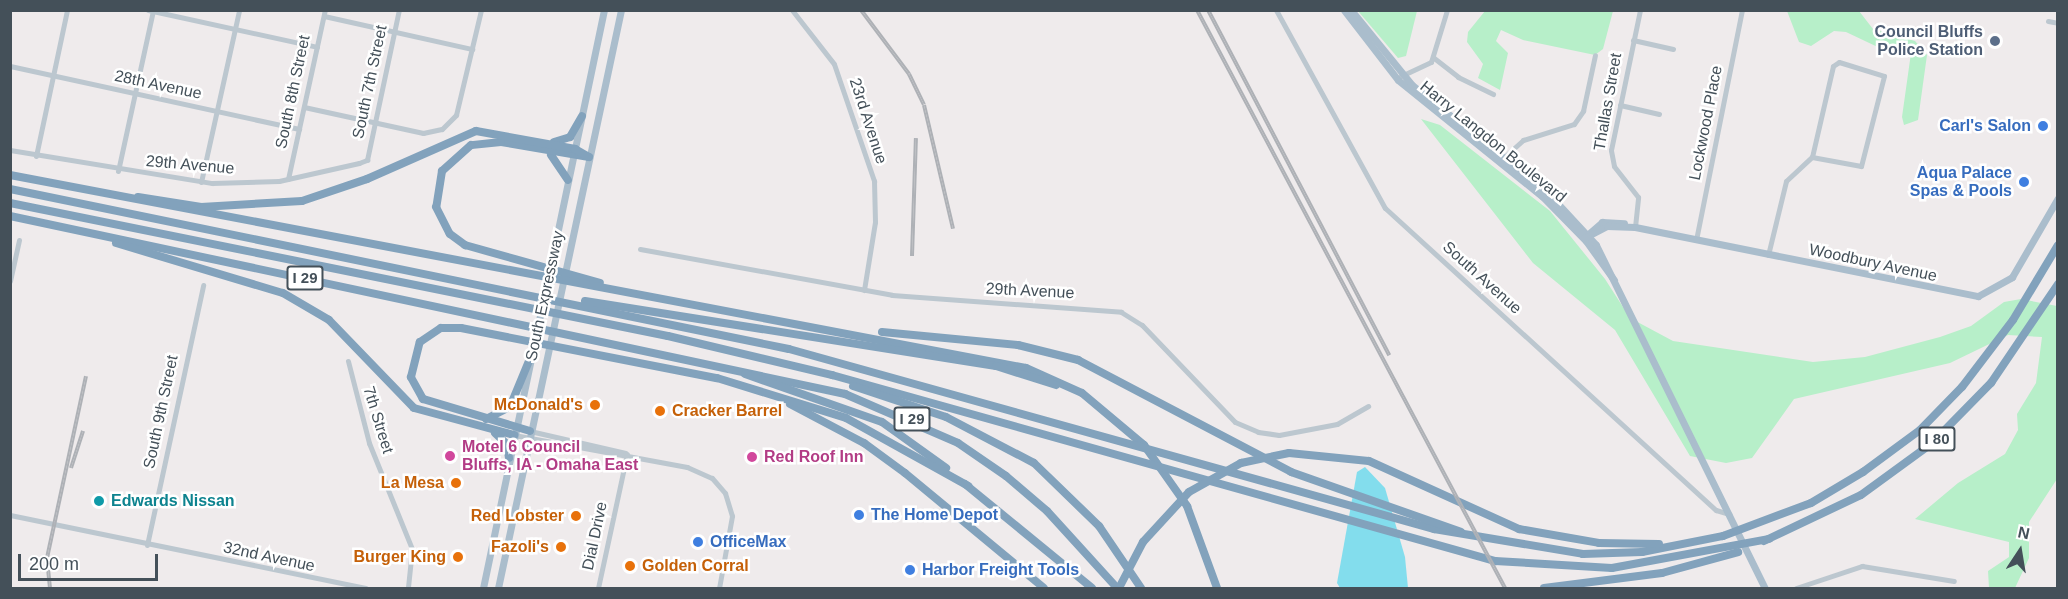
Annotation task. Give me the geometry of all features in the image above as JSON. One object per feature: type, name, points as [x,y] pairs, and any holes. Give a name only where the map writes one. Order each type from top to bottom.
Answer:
[{"type":"highway","points":[[536,145],[566,140],[582,116]]},
{"type":"highway","points":[[93,193],[201,207],[279,204],[367,179],[466,133],[536,145],[573,158],[589,157]]},
{"type":"highway","points":[[589,157],[575,149],[536,145],[491,141],[471,145],[450,161],[435,193],[441,221],[450,234],[474,248],[613,288],[1003,361],[1047,375],[1095,402],[1144,445],[1168,476],[1196,527],[1217,588]]},
{"type":"highway","points":[[536,145],[560,160],[568,180]]},
{"type":"highway","points":[[10,175],[93,193],[523,273],[585,280]]},
{"type":"highway","points":[[10,189],[518,294],[996,366],[1095,402]]},
{"type":"highway","points":[[10,202],[576,319],[832,375],[1079,442],[1452,550],[1536,567],[1652,564],[1769,539]]},
{"type":"highway","name":"I 29","points":[[10,216],[653,350],[845,394],[949,438],[1047,511],[1118,588]]},
{"type":"highway","points":[[96,234],[142,253],[284,293],[329,320],[414,408],[529,435]]},
{"type":"highway","name":"I 80","points":[[1472,538],[1583,554],[1686,543],[1761,524],[1855,478],[1920,430],[1989,354],[2058,245]]},
{"type":"highway","name":"I 80","points":[[1769,539],[1853,500],[1931,444],[1991,383],[2058,284]]},
{"type":"highway","points":[[580,303],[789,349],[1071,425],[1472,538]]},
{"type":"highway","points":[[815,325],[1018,345],[1099,368],[1291,472],[1472,538]]},
{"type":"highway","points":[[509,458],[505,440],[479,423],[423,399],[411,377],[414,353],[425,337],[447,327],[573,350],[768,393],[846,418],[968,486]]},
{"type":"highway","points":[[653,350],[846,406],[923,448],[1070,574],[1092,588]]},
{"type":"highway","points":[[479,423],[510,407],[529,361]]},
{"type":"highway","points":[[832,375],[946,417],[1034,463],[1099,526],[1141,588]]},
{"type":"highway","points":[[768,393],[864,443],[1044,588]]},
{"type":"highway","points":[[1118,588],[1143,542],[1189,492],[1241,463],[1289,453],[1369,461],[1488,519],[1542,535],[1599,543],[1686,543]]},
{"type":"highway","points":[[1544,588],[1662,573],[1769,539]]},
{"type":"main road","name":"South Expressway","points":[[483,586],[604,10]]},
{"type":"main road","name":"South Expressway","points":[[498,588],[621,10]]},
{"type":"main road","name":"Harry Langdon Boulevard","points":[[1344,10],[1400,77],[1580,224],[1625,294]]},
{"type":"main road","name":"Harry Langdon Boulevard","points":[[1351,10],[1400,77]]},
{"type":"main road","name":"Harry Langdon Boulevard","points":[[1501,160],[1597,246],[1625,294],[1765,588]]},
{"type":"main road","name":"Woodbury Avenue","points":[[1580,224],[1597,227],[1613,220],[1635,227],[1768,255],[1978,296],[2012,277],[2058,198]]},
{"type":"main road","points":[[1587,236],[1597,227]]},
{"type":"main road","points":[[1597,227],[1597,246]]},
{"type":"street","points":[[36,156],[67,10]]},
{"type":"street","points":[[201,182],[239,10]]},
{"type":"street","name":"South 7th Street","points":[[367,160],[399,10]]},
{"type":"street","points":[[304,107],[430,133],[456,115],[481,10]]},
{"type":"street","name":"23rd Avenue","points":[[792,10],[834,64],[874,181],[875,222],[864,290]]},
{"type":"street","name":"South Avenue","points":[[1276,10],[1385,208],[1716,510],[1729,514]]},
{"type":"street","points":[[1400,77],[1434,58],[1447,10]]},
{"type":"street","name":"Thallas Street","points":[[1635,227],[1637,194],[1611,156],[1640,10]]},
{"type":"street","name":"Lockwood Place","points":[[1696,240],[1742,10]]},
{"type":"street","points":[[118,171],[151,11],[317,47]]},
{"type":"street","points":[[324,13],[394,32],[472,49]]},
{"type":"street","name":"South 8th Street","points":[[288,179],[324,13]]},
{"type":"street","points":[[2048,21],[2058,23]]},
{"type":"street","points":[[1633,40],[1673,49]]},
{"type":"street","points":[[1501,160],[1523,140],[1567,129],[1578,119],[1595,55]]},
{"type":"street","points":[[1434,58],[1493,94]]},
{"type":"street","points":[[1768,255],[1786,181],[1812,157],[1834,65],[1880,71],[1884,77],[1864,164],[1812,157]]},
{"type":"street","name":"28th Avenue","points":[[10,66],[299,129]]},
{"type":"street","points":[[1620,105],[1659,114]]},
{"type":"street","name":"29th Avenue","points":[[10,150],[118,171],[201,182],[288,179],[367,160]]},
{"type":"street","points":[[10,281],[20,240]]},
{"type":"street","name":"29th Avenue","points":[[640,249],[864,290],[1121,312],[1142,325],[1235,422],[1258,432],[1279,435],[1337,424],[1368,406]]},
{"type":"street","name":"South 9th Street","points":[[147,545],[203,285]]},
{"type":"street","name":"7th Street","points":[[348,361],[369,443],[412,549],[408,588]]},
{"type":"street","points":[[529,435],[698,470],[726,493],[732,524],[719,588]]},
{"type":"street","name":"Dial Drive","points":[[598,588],[627,454]]},
{"type":"street","name":"32nd Avenue","points":[[10,515],[348,588],[366,588]]},
{"type":"street","points":[[1796,588],[1862,566],[1954,581]]},
{"type":"green space","points":[[1358,11],[1417,11],[1406,56],[1398,58]]},
{"type":"green space","points":[[1485,11],[1613,11],[1603,49],[1595,55],[1523,40],[1501,30],[1496,41],[1508,53],[1500,90],[1478,78],[1483,64],[1467,42],[1468,32]]},
{"type":"green space","points":[[1787,11],[1859,11],[1873,29],[1915,41],[1927,55],[1918,120],[1904,125],[1902,117],[1911,53],[1884,50],[1846,32],[1834,31],[1811,46],[1799,42]]},
{"type":"green space","points":[[1421,119],[1440,125],[1550,211],[1605,279],[1630,318],[1673,341],[1813,362],[1865,357],[1940,337],[1971,326],[2004,302],[2021,299],[2057,306],[2057,479],[2029,522],[2029,558],[2015,588],[1989,588],[1988,571],[2009,557],[2009,542],[1915,519],[1958,483],[2005,454],[2018,430],[2017,414],[2036,383],[2042,337],[2008,335],[1950,363],[1794,399],[1752,458],[1726,463],[1690,456],[1615,330],[1533,263]]},
{"type":"water","points":[[1365,467],[1385,488],[1405,557],[1408,588],[1340,588],[1337,583],[1357,472]]},
{"type":"railway","points":[[861,10],[909,74],[924,105],[953,229]]},
{"type":"railway","points":[[1197,10],[1505,588]]},
{"type":"railway","points":[[1208,10],[1389,355]]},
{"type":"railway","points":[[912,256],[916,138]]},
{"type":"railway","points":[[50,588],[47,558],[86,376]]},
{"type":"railway","points":[[71,468],[83,431]]},
{"type":"place","name":"Council Bluffs Police Station","points":[[1995,41]]},
{"type":"place","name":"Carl's Salon","points":[[2043,126]]},
{"type":"place","name":"Aqua Palace Spas & Pools","points":[[2024,182]]},
{"type":"place","name":"McDonald's","points":[[595,405]]},
{"type":"place","name":"Cracker Barrel","points":[[660,411]]},
{"type":"place","name":"Motel 6 Council Bluffs, IA - Omaha East","points":[[450,456]]},
{"type":"place","name":"Red Roof Inn","points":[[752,457]]},
{"type":"place","name":"La Mesa","points":[[456,483]]},
{"type":"place","name":"Edwards Nissan","points":[[99,501]]},
{"type":"place","name":"The Home Depot","points":[[859,515]]},
{"type":"place","name":"Red Lobster","points":[[576,516]]},
{"type":"place","name":"OfficeMax","points":[[698,542]]},
{"type":"place","name":"Fazoli's","points":[[561,547]]},
{"type":"place","name":"Burger King","points":[[458,557]]},
{"type":"place","name":"Golden Corral","points":[[630,566]]},
{"type":"place","name":"Harbor Freight Tools","points":[[910,570]]}]
